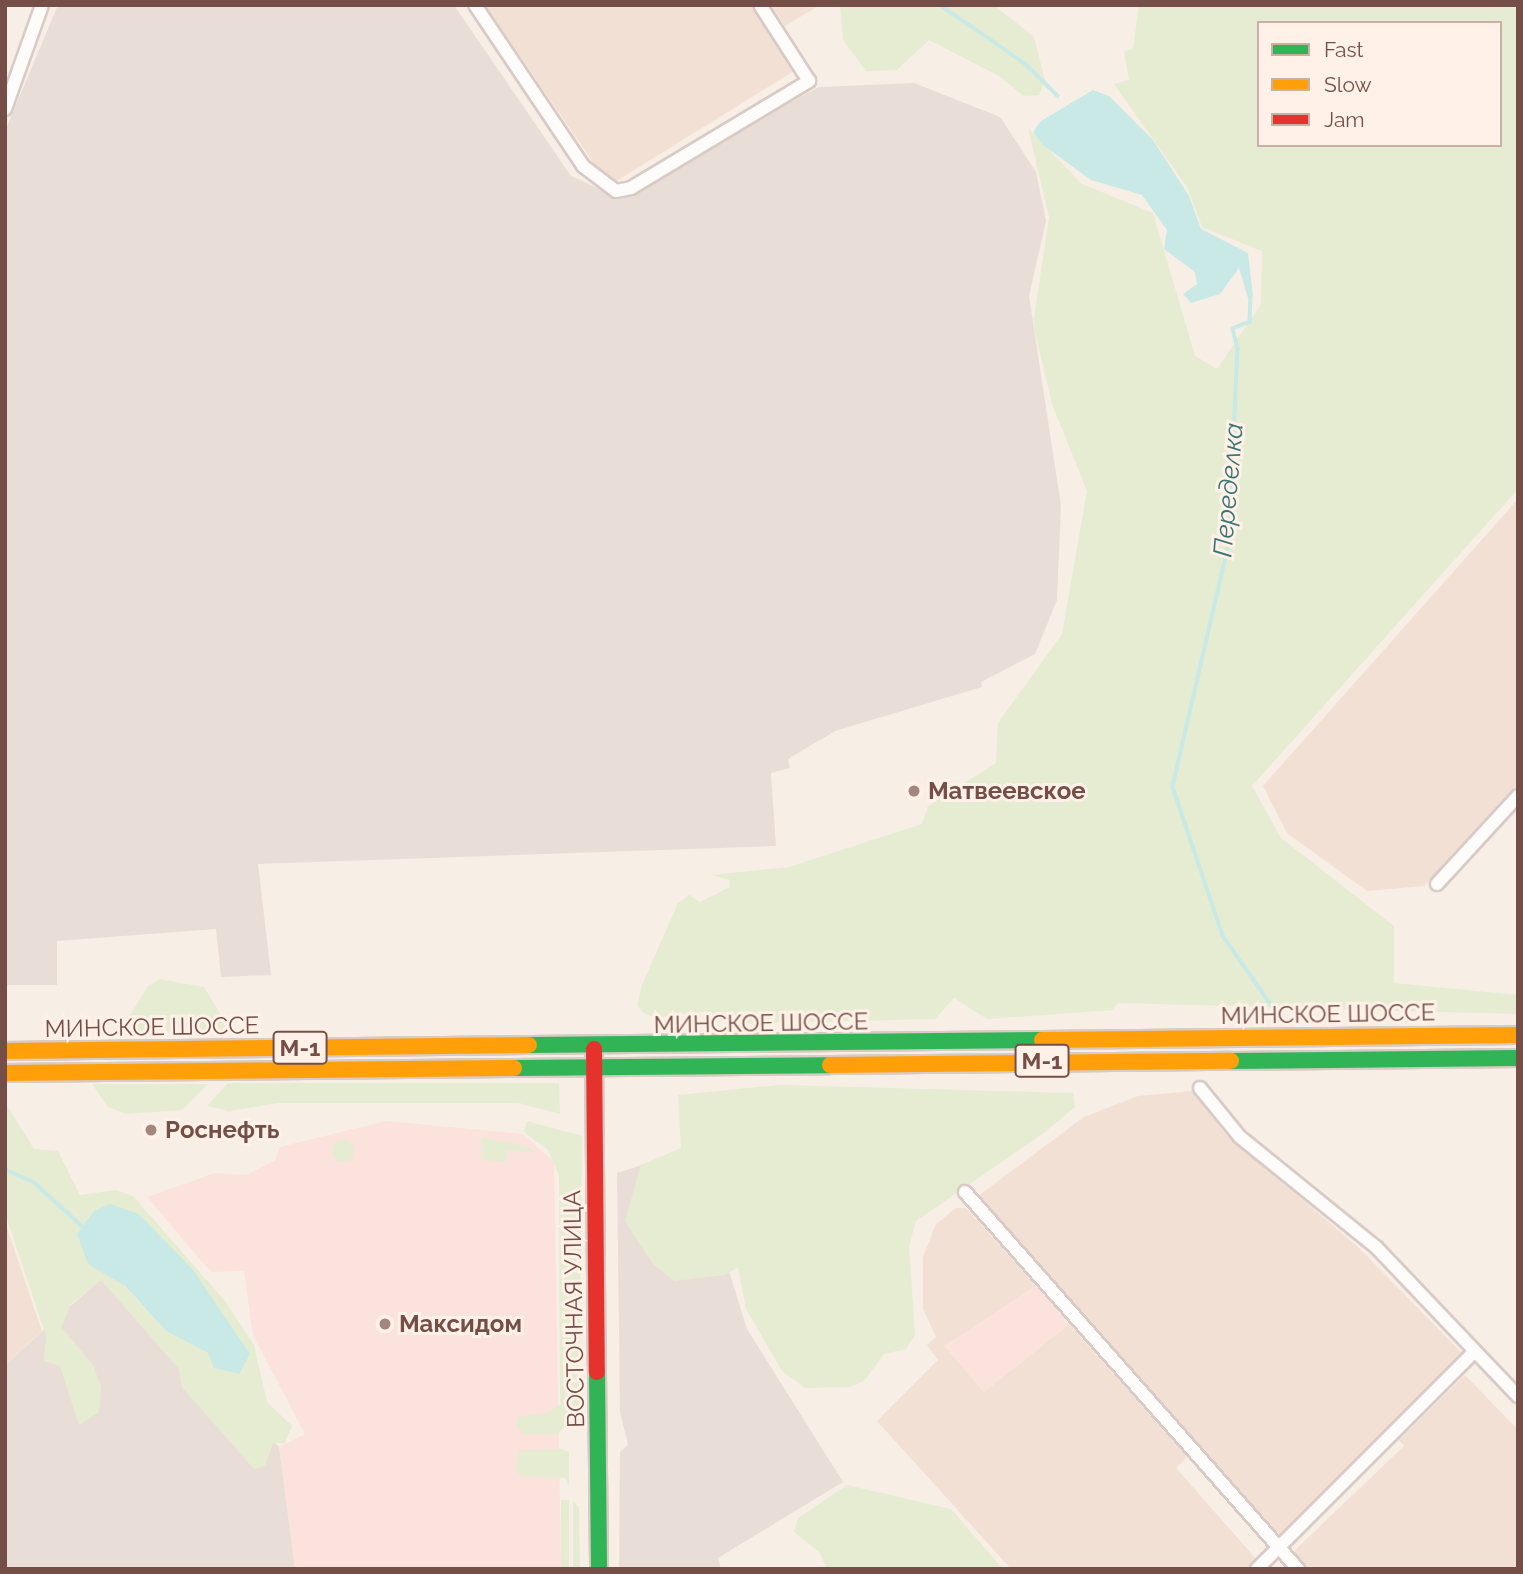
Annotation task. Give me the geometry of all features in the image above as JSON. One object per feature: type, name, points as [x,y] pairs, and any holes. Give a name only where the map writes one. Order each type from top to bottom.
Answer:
[{"type":"main road","name":"МИНСКОЕ ШОССЕ","points":[[5,1051],[594,1049],[1518,1035]]},
{"type":"main road","points":[[778,1045],[769,1056],[779,1066]]},
{"type":"main road","name":"ВОСТОЧНАЯ УЛИЦА","points":[[594,1049],[599,1569]]},
{"type":"main road","name":"МИНСКОЕ ШОССЕ","points":[[5,1073],[1518,1058]]},
{"type":"street","points":[[5,109],[42,5]]},
{"type":"street","points":[[475,5],[583,166],[616,191],[631,188],[809,81],[760,5]]},
{"type":"street","points":[[1437,884],[1518,796]]},
{"type":"street","points":[[1200,1088],[1240,1138],[1355,1227],[1518,1396]]},
{"type":"street","points":[[965,1192],[1298,1569]]},
{"type":"street","points":[[1257,1569],[1475,1351]]},
{"type":"shaded area","name":"Матвеевское","points":[[58,5],[454,5],[571,176],[615,196],[819,87],[914,83],[1000,117],[1036,172],[1046,221],[1029,296],[1061,506],[1057,600],[1035,654],[981,682],[982,687],[835,731],[788,759],[790,768],[771,773],[776,846],[258,864],[271,975],[221,977],[216,929],[57,941],[57,985],[5,985],[5,131]]},
{"type":"shaded area","points":[[485,5],[751,5],[794,71],[615,182],[606,181]]},
{"type":"shaded area","points":[[771,5],[820,5],[785,26]]},
{"type":"shaded area","points":[[1518,499],[1518,783],[1424,886],[1367,891],[1287,833],[1263,786]]},
{"type":"shaded area","points":[[1193,1091],[1225,1134],[1358,1247],[1463,1354],[1280,1535],[978,1196],[1084,1117],[1138,1096]]},
{"type":"shaded area","points":[[386,1121],[523,1134],[554,1162],[561,1569],[295,1569],[279,1447],[305,1434],[253,1335],[244,1271],[211,1272],[147,1197],[215,1173],[247,1175],[275,1160],[280,1147]]},
{"type":"shaded area","points":[[691,1149],[747,1329],[843,1482],[718,1558],[721,1569],[619,1569],[620,1452],[628,1445],[620,1412],[617,1173]]},
{"type":"shaded area","points":[[956,1208],[966,1208],[1036,1286],[945,1346],[984,1392],[1069,1324],[1187,1457],[1176,1468],[1257,1560],[1247,1569],[1011,1569],[877,1421],[938,1360],[927,1345],[936,1337],[923,1309],[923,1257],[936,1224]]},
{"type":"shaded area","points":[[5,1222],[42,1331],[5,1365]]},
{"type":"shaded area","points":[[103,1277],[279,1447],[295,1569],[5,1569],[5,1365]]},
{"type":"shaded area","points":[[1036,1286],[1069,1324],[984,1392],[944,1346]]},
{"type":"shaded area","points":[[1465,1375],[1518,1430],[1518,1569],[1308,1569],[1293,1552],[1404,1446],[1399,1440]]},
{"type":"green space","points":[[840,5],[994,5],[1034,37],[1045,80],[1039,95],[1024,96],[999,76],[929,40],[897,70],[866,71],[843,40]]},
{"type":"green space","points":[[1139,5],[1518,5],[1518,489],[1252,786],[1281,838],[1394,926],[1394,983],[1518,995],[1518,1014],[1118,1003],[1112,1010],[987,1019],[954,998],[935,1019],[725,1024],[706,1011],[656,1018],[644,1013],[637,1006],[642,985],[678,903],[689,895],[700,902],[730,887],[730,880],[712,875],[789,867],[922,824],[928,806],[996,763],[998,723],[1062,634],[1087,491],[1052,404],[1033,324],[1049,217],[1028,128],[1082,184],[1153,213],[1195,356],[1217,369],[1261,304],[1262,251],[1202,227],[1187,187],[1114,84],[1129,80],[1124,51],[1133,49]]},
{"type":"green space","points":[[159,979],[204,987],[230,1030],[119,1033],[148,986]]},
{"type":"green space","points":[[228,1083],[559,1083],[560,1114],[519,1103],[278,1103],[229,1111],[207,1106]]},
{"type":"green space","points":[[92,1084],[208,1084],[182,1110],[126,1114],[108,1107]]},
{"type":"green space","points":[[780,1085],[1073,1093],[1075,1107],[1045,1132],[916,1221],[909,1246],[915,1335],[906,1349],[884,1354],[864,1381],[850,1387],[805,1388],[782,1371],[746,1309],[738,1267],[725,1275],[674,1281],[653,1264],[625,1221],[641,1165],[681,1148],[678,1095]]},
{"type":"green space","points":[[5,1102],[34,1149],[58,1151],[80,1195],[116,1190],[133,1196],[225,1301],[254,1345],[267,1402],[292,1426],[285,1443],[273,1443],[265,1466],[254,1469],[182,1387],[179,1369],[101,1280],[71,1304],[61,1327],[93,1365],[101,1387],[99,1412],[79,1425],[60,1366],[44,1361],[46,1336],[5,1213]],"holes":[[[139,1214],[177,1254],[222,1369],[208,1353],[166,1331],[124,1286]]]},
{"type":"green space","points":[[527,1121],[582,1136],[579,1416],[557,1434],[523,1434],[516,1425],[518,1417],[548,1413],[560,1404],[559,1175],[548,1150],[524,1132]]},
{"type":"green space","points":[[481,1137],[528,1147],[535,1152],[507,1150],[506,1162],[482,1160]]},
{"type":"green space","points":[[343,1140],[351,1143],[354,1151],[351,1159],[343,1162],[335,1159],[332,1151],[335,1143]]},
{"type":"green space","points":[[562,1449],[569,1452],[569,1486],[566,1478],[521,1477],[516,1470],[519,1450]]},
{"type":"green space","points":[[847,1485],[951,1509],[1003,1569],[827,1569],[819,1552],[794,1532],[798,1518]]},
{"type":"green space","points":[[561,1500],[569,1500],[569,1569],[561,1569]]},
{"type":"green space","points":[[573,1501],[579,1507],[580,1569],[573,1569]]},
{"type":"water","points":[[1093,90],[1109,96],[1153,140],[1189,196],[1201,229],[1248,253],[1253,296],[1248,298],[1239,268],[1220,294],[1191,303],[1183,294],[1197,284],[1195,272],[1164,249],[1167,230],[1142,195],[1091,180],[1043,145],[1033,132],[1041,121]]},
{"type":"water","points":[[110,1204],[139,1214],[193,1270],[250,1354],[239,1374],[214,1368],[208,1353],[166,1331],[125,1286],[88,1264],[77,1234],[94,1211]]},
{"type":"waterway","name":"Переделка","points":[[940,5],[1026,64],[1058,96]]},
{"type":"waterway","name":"Переделка","points":[[1251,295],[1250,322],[1233,329],[1238,349],[1229,544],[1173,787],[1223,936],[1280,1017]]},
{"type":"waterway","points":[[5,1169],[35,1183],[82,1226]]},
{"type":"traffic: fast","points":[[529,1045],[1042,1040]]},
{"type":"traffic: fast","points":[[1231,1061],[1518,1058]]},
{"type":"traffic: fast","points":[[514,1068],[830,1065]]},
{"type":"traffic: fast","points":[[597,1372],[599,1569]]},
{"type":"traffic: slow","points":[[1042,1040],[1518,1035]]},
{"type":"traffic: slow","points":[[5,1051],[529,1045]]},
{"type":"traffic: slow","points":[[830,1065],[1231,1061]]},
{"type":"traffic: slow","points":[[5,1073],[514,1068]]},
{"type":"traffic: jam","points":[[594,1049],[597,1372]]},
{"type":"place","name":"Матвеевское","points":[[914,791]]},
{"type":"place","name":"Роснефть","points":[[151,1130]]},
{"type":"place","name":"Максидом","points":[[385,1324]]}]
